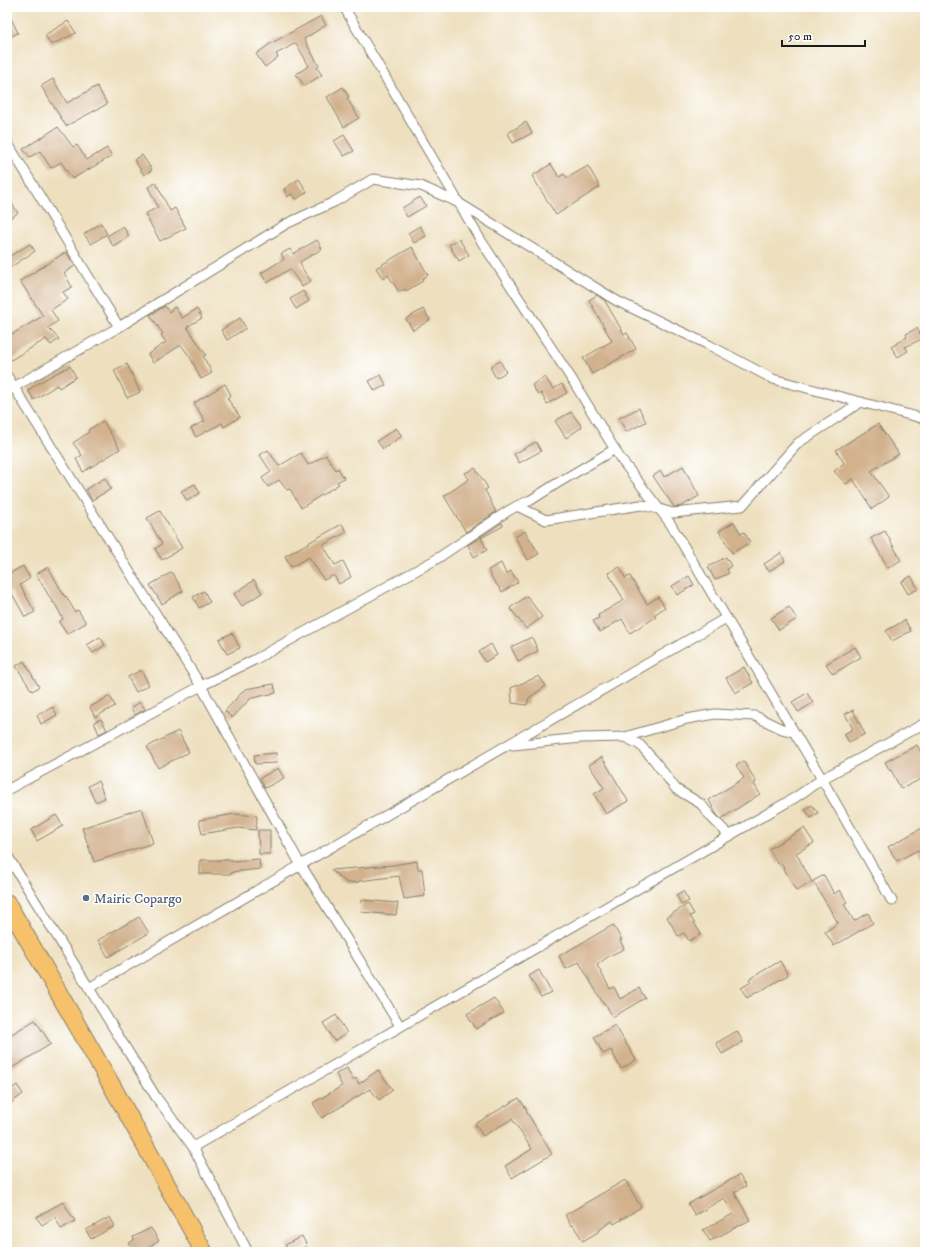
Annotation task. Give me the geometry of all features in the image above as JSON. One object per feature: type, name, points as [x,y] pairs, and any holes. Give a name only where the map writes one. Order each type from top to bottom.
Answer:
[{"type":"highway","points":[[7,903],[112,1086],[204,1252]]},
{"type":"street","points":[[344,7],[480,239],[615,449],[670,523],[892,901]]},
{"type":"street","points":[[7,142],[119,327]]},
{"type":"street","points":[[10,389],[119,327],[286,224],[334,202],[372,179],[421,186],[459,203],[617,301],[708,345],[767,376],[925,419]]},
{"type":"street","points":[[7,376],[10,389],[201,686],[301,865],[400,1026]]},
{"type":"street","points":[[517,506],[546,520],[641,505],[673,513],[742,506],[798,443],[861,402]]},
{"type":"street","points":[[7,790],[201,686],[254,660],[435,560],[517,506],[531,500],[615,449]]},
{"type":"street","points":[[89,988],[726,618]]},
{"type":"street","points":[[508,745],[582,738],[625,737],[687,719],[715,714],[755,716],[782,730],[793,732]]},
{"type":"street","points":[[193,1147],[796,798],[822,780],[925,723]]},
{"type":"street","points":[[625,737],[640,745],[654,760],[676,789],[701,804],[711,817],[730,836]]},
{"type":"street","points":[[7,855],[156,1097],[193,1147],[248,1252]]},
{"type":"building","points":[[7,10],[18,33],[7,38]]},
{"type":"building","points":[[321,16],[326,25],[304,39],[319,66],[317,68],[322,75],[304,86],[296,74],[309,66],[296,43],[276,54],[278,57],[265,67],[256,54],[270,44]]},
{"type":"building","points":[[68,21],[76,33],[51,45],[45,35]]},
{"type":"building","points":[[53,79],[67,103],[97,86],[107,104],[66,126],[41,86]]},
{"type":"building","points":[[343,87],[349,97],[347,98],[359,118],[344,127],[327,97]]},
{"type":"building","points":[[526,122],[532,133],[513,143],[508,133]]},
{"type":"building","points":[[58,127],[73,147],[77,145],[87,160],[107,148],[112,156],[72,179],[61,162],[51,168],[40,151],[30,157],[23,149]]},
{"type":"building","points":[[344,135],[354,151],[344,156],[334,141]]},
{"type":"building","points":[[142,155],[152,170],[144,175],[134,160]]},
{"type":"building","points":[[551,164],[559,177],[564,174],[567,178],[588,166],[600,187],[556,215],[532,176]]},
{"type":"building","points":[[299,179],[307,192],[297,199],[291,194],[288,197],[284,189]]},
{"type":"building","points":[[156,183],[170,211],[175,208],[186,228],[160,241],[145,214],[158,207],[148,187]]},
{"type":"building","points":[[7,196],[18,213],[7,220]]},
{"type":"building","points":[[420,197],[426,206],[407,217],[402,208]]},
{"type":"building","points":[[101,223],[107,234],[91,244],[84,234]]},
{"type":"building","points":[[123,226],[129,236],[113,246],[107,236]]},
{"type":"building","points":[[420,226],[426,236],[414,243],[408,233]]},
{"type":"building","points":[[459,239],[469,255],[459,261],[449,245]]},
{"type":"building","points":[[317,240],[322,249],[300,262],[303,270],[311,281],[302,287],[290,269],[267,283],[261,273],[284,259],[281,254],[290,249],[293,254]]},
{"type":"building","points":[[30,244],[35,251],[11,267],[7,261],[7,258]]},
{"type":"building","points":[[412,247],[428,275],[422,279],[423,281],[406,291],[405,289],[399,292],[388,275],[383,279],[376,268]]},
{"type":"building","points":[[66,252],[75,266],[64,273],[72,287],[63,292],[68,299],[51,310],[58,321],[48,328],[59,339],[51,345],[46,339],[11,360],[7,353],[7,337],[43,316],[20,281]]},
{"type":"building","points":[[303,291],[309,301],[296,309],[290,299]]},
{"type":"building","points":[[597,295],[605,301],[624,334],[627,333],[636,349],[592,374],[583,358],[612,341],[589,300]]},
{"type":"building","points":[[165,306],[169,312],[175,307],[182,318],[197,309],[202,318],[187,327],[206,355],[203,356],[212,373],[201,379],[190,357],[181,345],[153,363],[148,354],[166,342],[161,335],[163,334],[150,315]]},
{"type":"building","points":[[423,309],[430,320],[413,330],[406,319]]},
{"type":"building","points":[[240,318],[246,328],[227,340],[221,330]]},
{"type":"building","points":[[917,328],[922,339],[905,347],[908,351],[898,357],[891,347],[907,337],[906,334]]},
{"type":"building","points":[[500,361],[506,372],[496,378],[490,367]]},
{"type":"building","points":[[127,364],[140,392],[127,398],[114,370]]},
{"type":"building","points":[[70,366],[76,377],[59,388],[57,385],[34,400],[28,390]]},
{"type":"building","points":[[381,375],[386,385],[375,391],[369,381]]},
{"type":"building","points":[[545,377],[553,389],[562,384],[567,393],[547,404],[541,393],[538,395],[532,385]]},
{"type":"building","points":[[225,384],[231,395],[227,398],[240,417],[224,427],[222,423],[196,437],[191,428],[205,421],[194,403]]},
{"type":"building","points":[[639,408],[646,422],[626,432],[619,418]]},
{"type":"building","points":[[571,412],[582,427],[566,438],[555,421]]},
{"type":"building","points":[[103,421],[120,449],[83,472],[76,459],[82,455],[73,443],[89,432],[88,430]]},
{"type":"building","points":[[878,424],[899,454],[871,471],[889,497],[872,509],[853,479],[846,484],[834,471],[844,463],[836,450]]},
{"type":"building","points":[[396,428],[402,436],[383,449],[377,441]]},
{"type":"building","points":[[536,442],[541,451],[519,463],[514,454]]},
{"type":"building","points":[[268,450],[279,466],[301,453],[308,465],[326,455],[336,470],[338,468],[344,478],[337,482],[339,484],[301,508],[290,489],[287,490],[279,480],[268,487],[262,478],[271,472],[260,455]]},
{"type":"building","points":[[683,466],[699,496],[682,506],[674,507],[653,476],[661,471],[664,477]]},
{"type":"building","points":[[475,468],[488,488],[485,490],[496,512],[466,532],[444,496],[469,479],[465,473]]},
{"type":"building","points":[[105,478],[111,489],[92,500],[86,489]]},
{"type":"building","points":[[195,484],[200,493],[187,501],[181,491]]},
{"type":"building","points":[[160,511],[182,548],[162,560],[155,549],[162,544],[147,518]]},
{"type":"building","points":[[734,522],[741,534],[744,532],[750,542],[732,553],[719,531]]},
{"type":"building","points":[[502,523],[503,526],[481,538],[487,550],[474,557],[468,545]]},
{"type":"building","points":[[342,524],[347,532],[323,545],[335,565],[343,561],[351,577],[339,584],[334,575],[324,580],[309,557],[291,567],[285,556]]},
{"type":"building","points":[[525,531],[539,554],[528,560],[515,537]]},
{"type":"building","points":[[885,531],[901,560],[888,568],[871,538]]},
{"type":"building","points":[[781,553],[785,561],[769,571],[764,564]]},
{"type":"building","points":[[726,557],[731,566],[727,569],[729,573],[715,580],[708,567]]},
{"type":"building","points":[[501,563],[506,574],[511,571],[518,582],[502,592],[488,570]]},
{"type":"building","points":[[23,566],[30,578],[20,585],[35,612],[25,617],[10,590],[7,592],[7,575]]},
{"type":"building","points":[[48,567],[75,612],[78,610],[86,623],[67,634],[59,622],[63,619],[36,574]]},
{"type":"building","points":[[620,567],[625,578],[630,576],[647,604],[658,597],[665,607],[654,615],[656,617],[630,633],[622,619],[600,632],[593,621],[599,618],[598,615],[624,600],[608,573]]},
{"type":"building","points":[[172,572],[183,591],[162,604],[150,585]]},
{"type":"building","points":[[689,576],[694,585],[677,595],[672,586]]},
{"type":"building","points":[[911,576],[918,589],[908,594],[901,582]]},
{"type":"building","points":[[254,580],[262,593],[242,606],[234,594]]},
{"type":"building","points":[[204,591],[210,602],[199,608],[193,597]]},
{"type":"building","points":[[527,596],[542,617],[526,629],[510,608]]},
{"type":"building","points":[[789,607],[797,619],[779,630],[771,618]]},
{"type":"building","points":[[905,620],[911,631],[892,641],[886,631]]},
{"type":"building","points":[[232,633],[240,648],[227,654],[219,639]]},
{"type":"building","points":[[100,637],[105,645],[93,653],[87,645]]},
{"type":"building","points":[[532,637],[538,651],[518,661],[511,647]]},
{"type":"building","points":[[491,644],[497,655],[485,662],[479,652]]},
{"type":"building","points":[[855,647],[861,657],[833,674],[826,664]]},
{"type":"building","points":[[24,661],[39,687],[32,691],[16,666]]},
{"type":"building","points":[[744,667],[753,683],[735,693],[726,678]]},
{"type":"building","points":[[141,670],[149,685],[136,692],[128,677]]},
{"type":"building","points":[[539,676],[546,686],[529,698],[527,705],[512,703],[511,688]]},
{"type":"building","points":[[274,684],[276,693],[251,698],[232,718],[225,711],[245,689]]},
{"type":"building","points":[[807,693],[813,703],[798,712],[792,702]]},
{"type":"building","points":[[110,696],[115,706],[95,717],[90,707]]},
{"type":"building","points":[[140,702],[145,709],[135,715],[131,708]]},
{"type":"building","points":[[53,707],[57,715],[41,724],[37,715]]},
{"type":"building","points":[[853,710],[865,734],[849,742],[844,734],[853,729],[845,714]]},
{"type":"building","points":[[101,719],[107,730],[99,734],[94,722]]},
{"type":"building","points":[[178,731],[189,752],[158,768],[147,747]]},
{"type":"building","points":[[917,745],[925,760],[925,777],[901,789],[885,762]]},
{"type":"building","points":[[276,753],[277,763],[255,764],[254,755]]},
{"type":"building","points":[[602,757],[628,801],[606,814],[594,794],[604,788],[589,765]]},
{"type":"building","points":[[744,761],[756,782],[754,784],[760,794],[721,819],[717,815],[709,800],[744,778],[736,765]]},
{"type":"building","points":[[278,768],[284,778],[265,788],[260,778]]},
{"type":"building","points":[[98,781],[105,798],[95,802],[88,786]]},
{"type":"building","points":[[812,805],[818,813],[811,818],[805,809]]},
{"type":"building","points":[[142,808],[153,843],[94,862],[82,828]]},
{"type":"building","points":[[235,814],[257,816],[256,830],[238,828],[202,834],[199,820]]},
{"type":"building","points":[[56,815],[63,826],[37,841],[31,830]]},
{"type":"building","points":[[804,828],[814,843],[796,853],[812,882],[796,891],[781,863],[778,864],[769,849]]},
{"type":"building","points":[[922,828],[925,834],[925,861],[918,850],[897,861],[888,847]]},
{"type":"building","points":[[258,830],[270,830],[270,854],[259,854]]},
{"type":"building","points":[[259,859],[260,869],[232,872],[232,874],[200,874],[200,860],[232,861]]},
{"type":"building","points":[[417,861],[418,869],[422,869],[425,896],[404,899],[399,876],[347,883],[331,870],[393,865]]},
{"type":"building","points":[[824,875],[834,894],[840,890],[847,902],[844,904],[854,921],[868,913],[873,923],[834,946],[825,932],[838,923],[813,881]]},
{"type":"building","points":[[683,891],[689,901],[682,905],[676,895]]},
{"type":"building","points":[[362,900],[398,903],[396,915],[361,912]]},
{"type":"building","points":[[688,904],[694,914],[690,916],[701,934],[689,941],[684,933],[678,936],[667,917]]},
{"type":"building","points":[[139,917],[149,933],[108,957],[98,940]]},
{"type":"building","points":[[613,925],[622,940],[620,940],[624,949],[609,956],[597,965],[610,989],[614,987],[620,999],[639,988],[645,998],[613,1017],[605,1004],[604,1005],[579,962],[566,969],[559,956]]},
{"type":"building","points":[[780,961],[788,975],[747,998],[741,988],[751,982],[749,979]]},
{"type":"building","points":[[539,970],[551,992],[541,997],[529,976]]},
{"type":"building","points":[[494,998],[504,1013],[476,1029],[467,1014]]},
{"type":"building","points":[[336,1015],[347,1033],[334,1041],[323,1023]]},
{"type":"building","points":[[35,1020],[51,1044],[7,1071],[7,1037]]},
{"type":"building","points":[[615,1025],[636,1060],[621,1069],[611,1050],[603,1054],[594,1037]]},
{"type":"building","points":[[737,1031],[743,1042],[722,1054],[716,1043]]},
{"type":"building","points":[[347,1068],[353,1080],[356,1078],[359,1084],[378,1070],[393,1090],[379,1100],[370,1089],[322,1118],[313,1103],[342,1086],[336,1074]]},
{"type":"building","points":[[17,1085],[23,1094],[7,1106],[7,1092]]},
{"type":"building","points":[[519,1098],[552,1154],[512,1178],[505,1166],[532,1149],[512,1119],[483,1136],[475,1124]]},
{"type":"building","points":[[739,1175],[746,1186],[734,1192],[750,1220],[710,1241],[703,1230],[733,1214],[724,1198],[695,1215],[688,1204]]},
{"type":"building","points":[[625,1180],[641,1207],[614,1224],[612,1221],[583,1241],[573,1225],[571,1226],[565,1215]]},
{"type":"building","points":[[63,1202],[75,1221],[61,1229],[55,1217],[42,1225],[36,1217]]},
{"type":"building","points":[[110,1217],[115,1226],[91,1239],[86,1230]]},
{"type":"building","points":[[151,1228],[159,1241],[140,1252],[135,1252],[129,1243],[134,1240],[133,1237]]},
{"type":"building","points":[[302,1236],[307,1246],[296,1252],[289,1252],[285,1245]]},
{"type":"place","name":"Mairie Copargo","points":[[86,898]]}]
